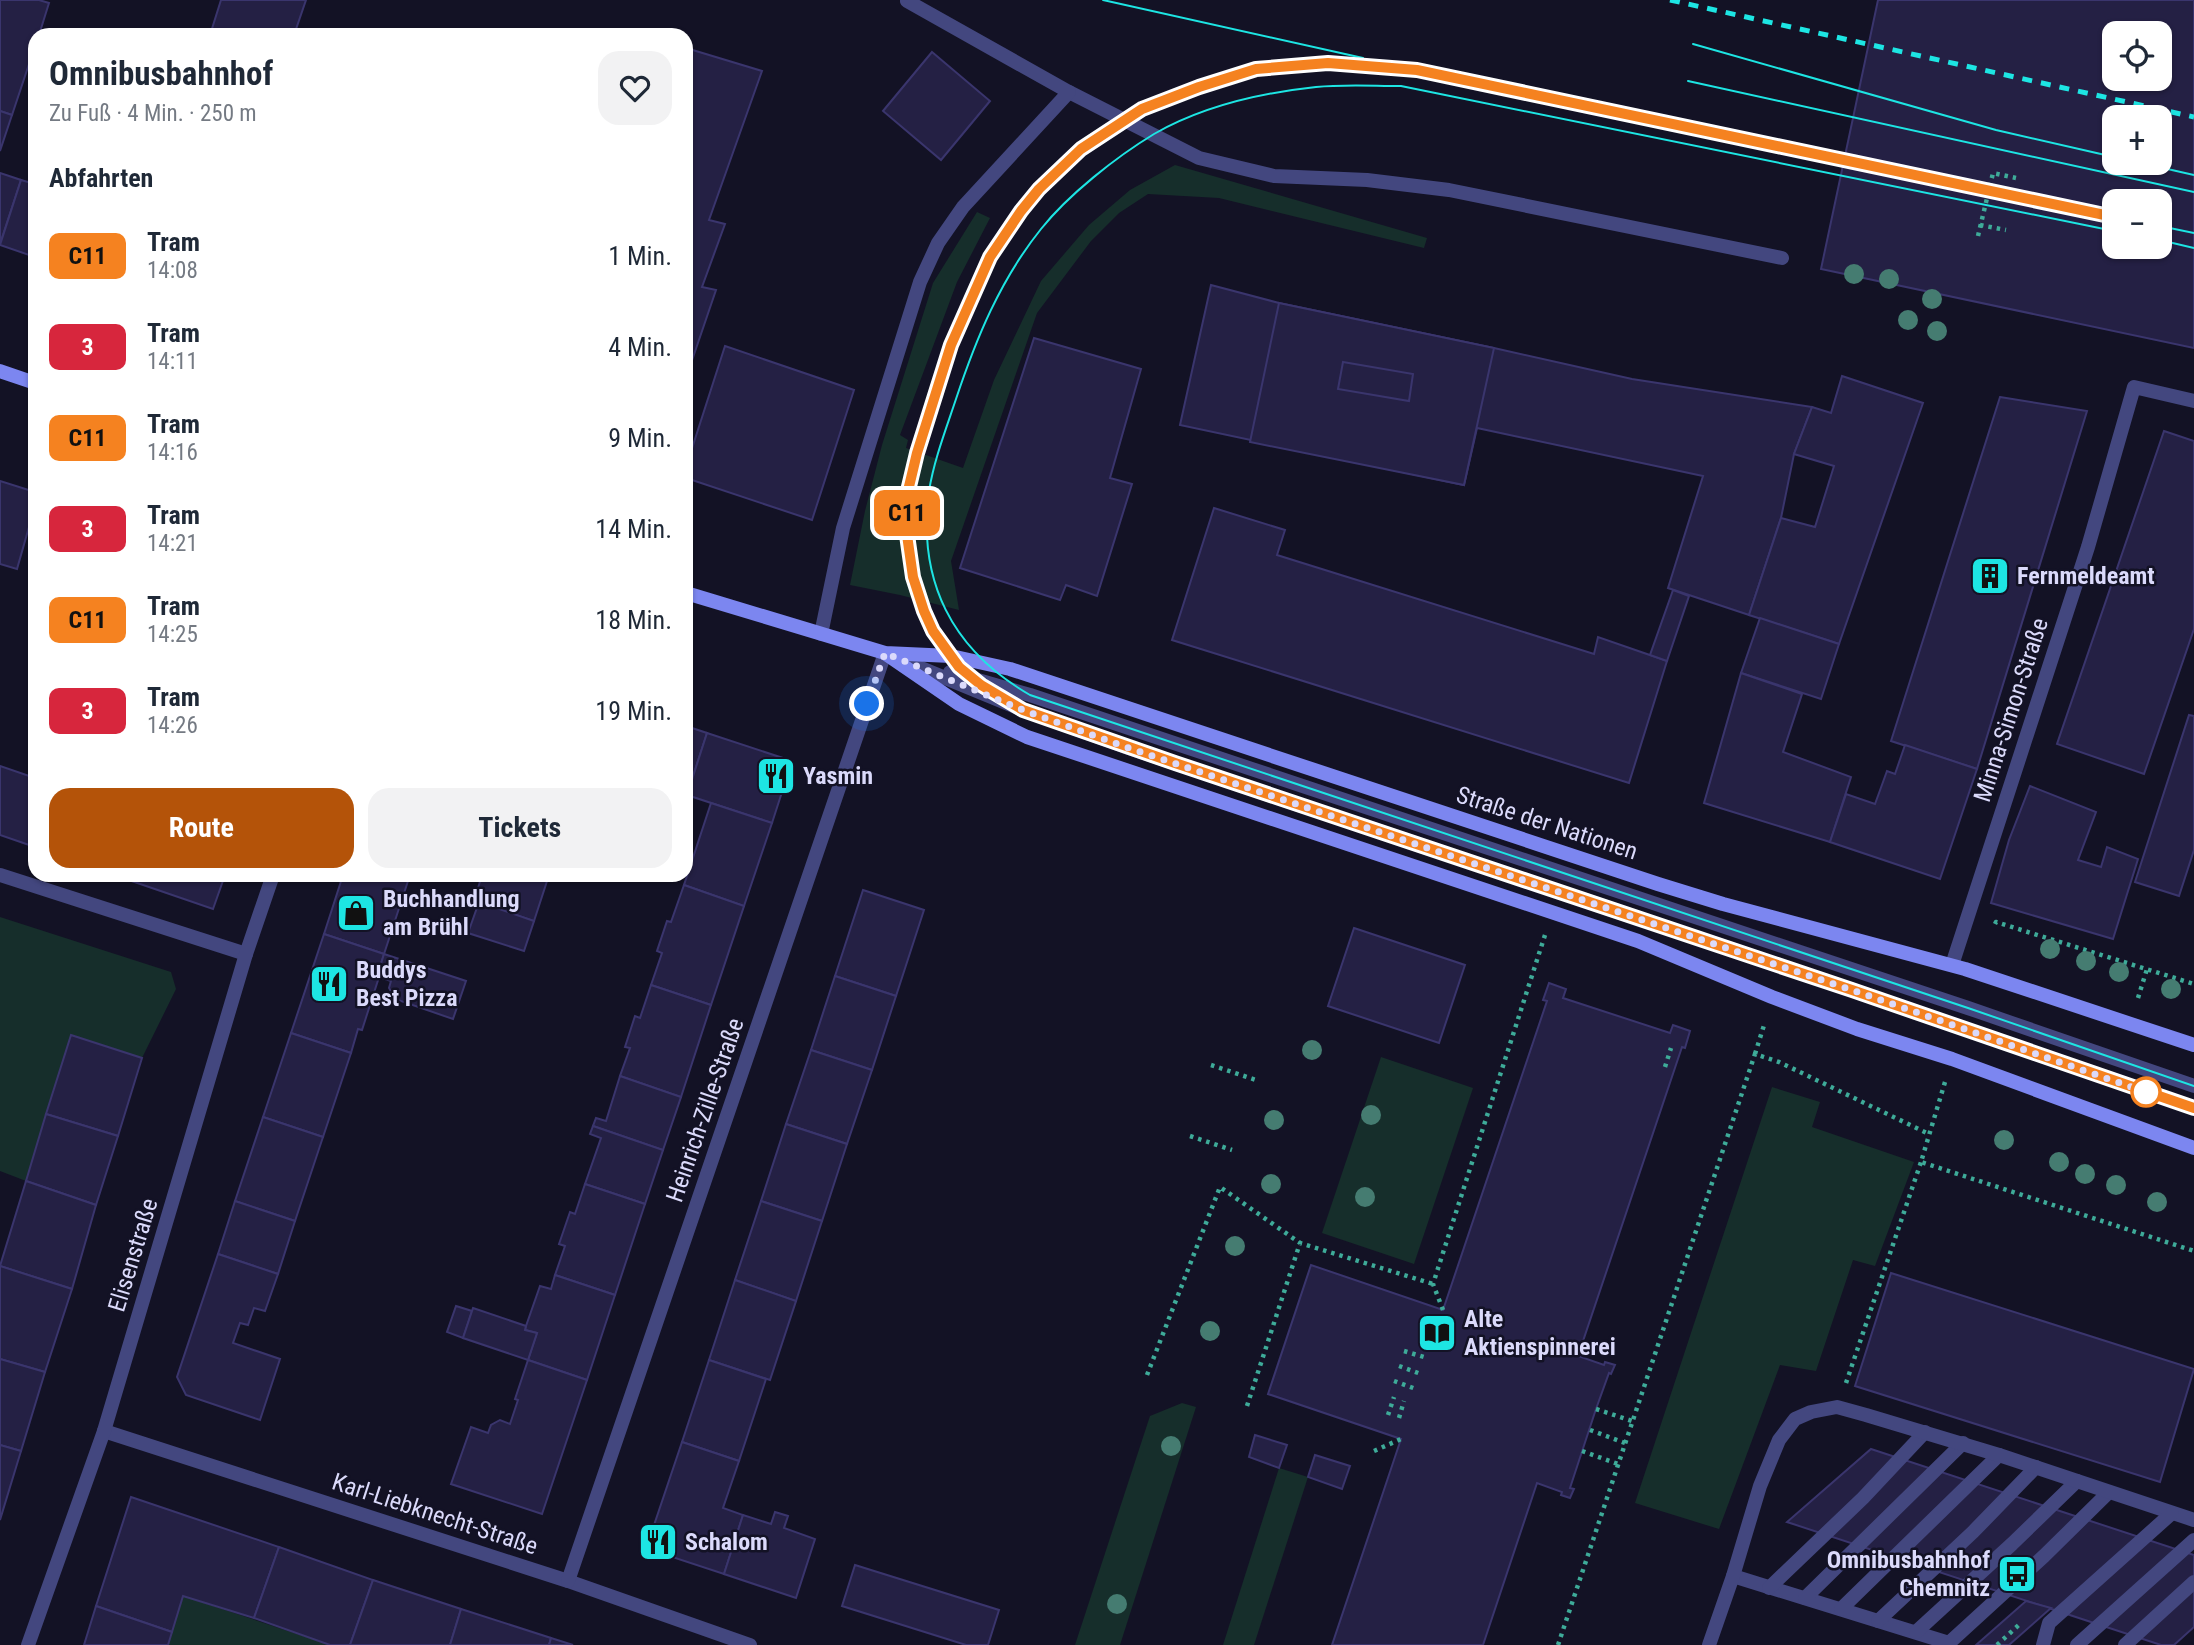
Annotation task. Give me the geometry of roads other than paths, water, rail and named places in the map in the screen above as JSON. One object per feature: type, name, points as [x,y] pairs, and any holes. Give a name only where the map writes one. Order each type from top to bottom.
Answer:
[{"type":"main road","points":[[0,371],[28,381]]},
{"type":"main road","name":"Straße der Nationen","points":[[693,595],[885,653],[951,656],[1010,669],[1697,896],[1952,965],[2194,1045]]},
{"type":"main road","name":"Straße der Nationen","points":[[885,653],[959,704],[1027,737],[1638,940],[1772,997],[1857,1029],[1952,1059],[2194,1148]]},
{"type":"street","points":[[907,1],[1069,92],[1199,158],[1274,176],[1367,180],[1448,190],[1782,258]]},
{"type":"street","points":[[821,634],[843,528],[920,282],[938,243],[963,207],[1069,92]]},
{"type":"street","name":"Minna-Simon-Straße","points":[[1952,965],[2088,547],[2134,387],[2194,401]]},
{"type":"street","points":[[885,653],[1030,695],[2194,1086]]},
{"type":"street","points":[[885,653],[1023,710],[1110,741],[2194,1108]]},
{"type":"street","name":"Heinrich-Zille-Straße","points":[[568,1581],[885,653]]},
{"type":"street","points":[[0,875],[246,954]]},
{"type":"street","name":"Elisenstraße","points":[[29,1645],[104,1431],[246,954],[271,882]]},
{"type":"street","points":[[1709,1645],[1760,1486],[1779,1440],[1795,1419],[1811,1412],[1837,1407],[1963,1443],[2194,1520]]},
{"type":"street","name":"Karl-Liebknecht-Straße","points":[[104,1431],[568,1581],[750,1645]]},
{"type":"street","points":[[1769,1588],[1863,1498],[1925,1432]]},
{"type":"street","points":[[1805,1598],[1963,1443]]},
{"type":"street","points":[[1841,1609],[1999,1455]]},
{"type":"street","points":[[1878,1621],[1973,1532],[2036,1467]]},
{"type":"street","points":[[1916,1633],[2077,1480]]},
{"type":"street","points":[[1733,1576],[1949,1643],[2109,1492]]},
{"type":"street","points":[[2043,1645],[2049,1623],[2172,1513]]},
{"type":"street","points":[[2077,1645],[2194,1540]]},
{"type":"street","points":[[2125,1645],[2194,1582]]},
{"type":"tram line","points":[[1103,0],[1363,58]]},
{"type":"tram line","points":[[1693,44],[1996,130],[2102,154]]},
{"type":"tram line","points":[[2102,214],[1417,70],[1327,63],[1280,67],[1233,76],[1187,90],[1128,116],[1073,157],[1020,214],[980,280],[950,352],[913,466],[908,492],[906,537],[909,561],[922,607],[944,648],[975,681],[1014,706],[1080,731],[1852,990],[2194,1108]]},
{"type":"tram line","name":"C11","points":[[2102,215],[1417,70],[1328,63],[1256,69],[1142,109],[1081,149],[1039,189],[1021,211],[990,257],[951,345],[917,453],[907,495],[907,535],[913,577],[933,631],[959,667],[981,685],[1023,710],[2194,1108]]},
{"type":"tram line","points":[[1688,81],[2194,192]]},
{"type":"tram line","points":[[2102,229],[1401,86],[1316,87],[1232,102],[1173,124],[1124,154],[1093,177],[1065,203],[1026,248],[1001,289],[981,332],[941,445],[929,491],[929,555],[935,583],[946,610],[961,634],[980,657],[1030,695],[2194,1086]]},
{"type":"tram line","points":[[2172,170],[2194,175]]},
{"type":"tram line","points":[[2172,228],[2194,233]]},
{"type":"tram line","points":[[2172,243],[2194,248]]},
{"type":"railway","points":[[1670,0],[2194,117]]},
{"type":"place","name":"Fernmeldeamt","points":[[1990,576]]},
{"type":"place","name":"Yasmin","points":[[776,776]]},
{"type":"place","name":"Buchhandlung am Brühl","points":[[356,913]]},
{"type":"place","name":"Buddys Best Pizza","points":[[329,984]]},
{"type":"place","name":"Alte Aktienspinnerei","points":[[1437,1333]]},
{"type":"place","name":"Schalom","points":[[658,1542]]},
{"type":"place","name":"Omnibusbahnhof Chemnitz","points":[[2017,1574]]}]
